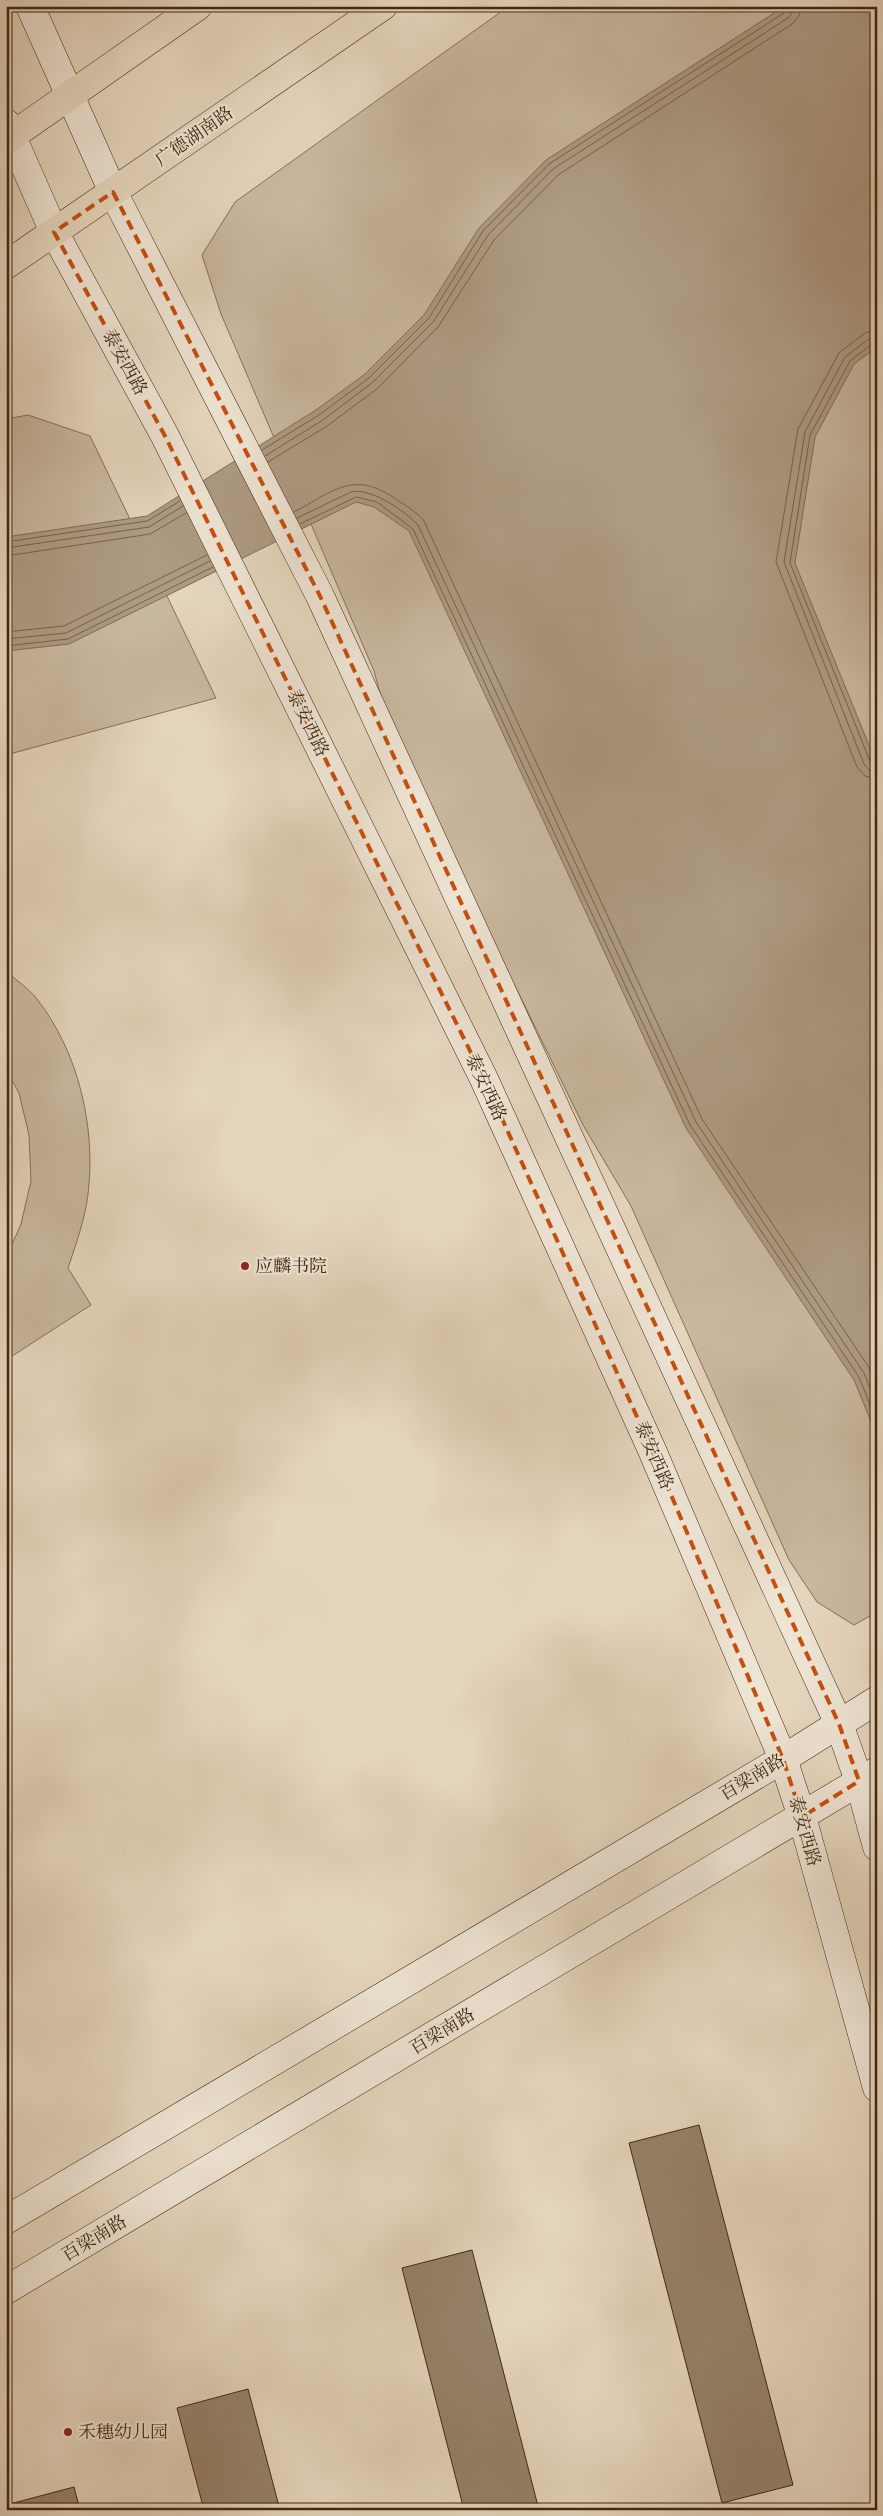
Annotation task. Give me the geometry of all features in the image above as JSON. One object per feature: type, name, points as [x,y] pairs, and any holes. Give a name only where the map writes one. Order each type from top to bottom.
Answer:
[{"type":"main road","points":[[30,6],[113,192],[308,572],[840,1724],[868,1776],[877,1847]]},
{"type":"main road","points":[[8,133],[71,95],[198,6]]},
{"type":"main road","name":"广德湖南路","points":[[6,265],[383,6]]},
{"type":"main road","name":"泰安西路","points":[[8,133],[54,232],[165,436],[484,1079],[652,1450],[783,1759],[802,1817],[877,2088]]},
{"type":"main road","name":"百梁南路","points":[[6,2220],[783,1759],[877,1700]]},
{"type":"main road","name":"百梁南路","points":[[6,2290],[868,1776]]},
{"type":"highlighted area","points":[[113,192],[320,596],[839,1724],[859,1781],[802,1817],[783,1759],[652,1450],[484,1079],[165,436],[54,232]]},
{"type":"shaded area","points":[[509,6],[877,6],[877,1612],[854,1625],[817,1602],[789,1560],[631,1206],[583,1125],[390,730],[374,671],[221,314],[202,255],[235,202]]},
{"type":"shaded area","points":[[28,415],[90,436],[216,698],[6,755],[6,419]]},
{"type":"shaded area","points":[[6,971],[34,995],[52,1020],[74,1067],[81,1092],[89,1143],[90,1169],[87,1203],[68,1268],[91,1305],[6,1360],[6,1258],[21,1224],[31,1181],[29,1135],[19,1093],[6,1069]]},
{"type":"water","points":[[785,6],[877,6],[877,347],[854,364],[815,437],[795,563],[877,765],[877,1436],[854,1380],[686,1128],[409,531],[374,507],[356,502],[69,644],[6,651],[6,537],[147,516],[316,410],[365,374],[424,315],[479,228],[546,160]]},
{"type":"building","points":[[699,2125],[793,2485],[722,2503],[629,2143]]},
{"type":"building","points":[[472,2250],[539,2510],[464,2510],[402,2268]]},
{"type":"building","points":[[248,2389],[280,2510],[204,2510],[177,2408]]},
{"type":"building","points":[[74,2487],[80,2510],[6,2510],[6,2505]]},
{"type":"place","name":"应麟书院","points":[[245,1266]]},
{"type":"place","name":"禾穗幼儿园","points":[[68,2432]]}]
